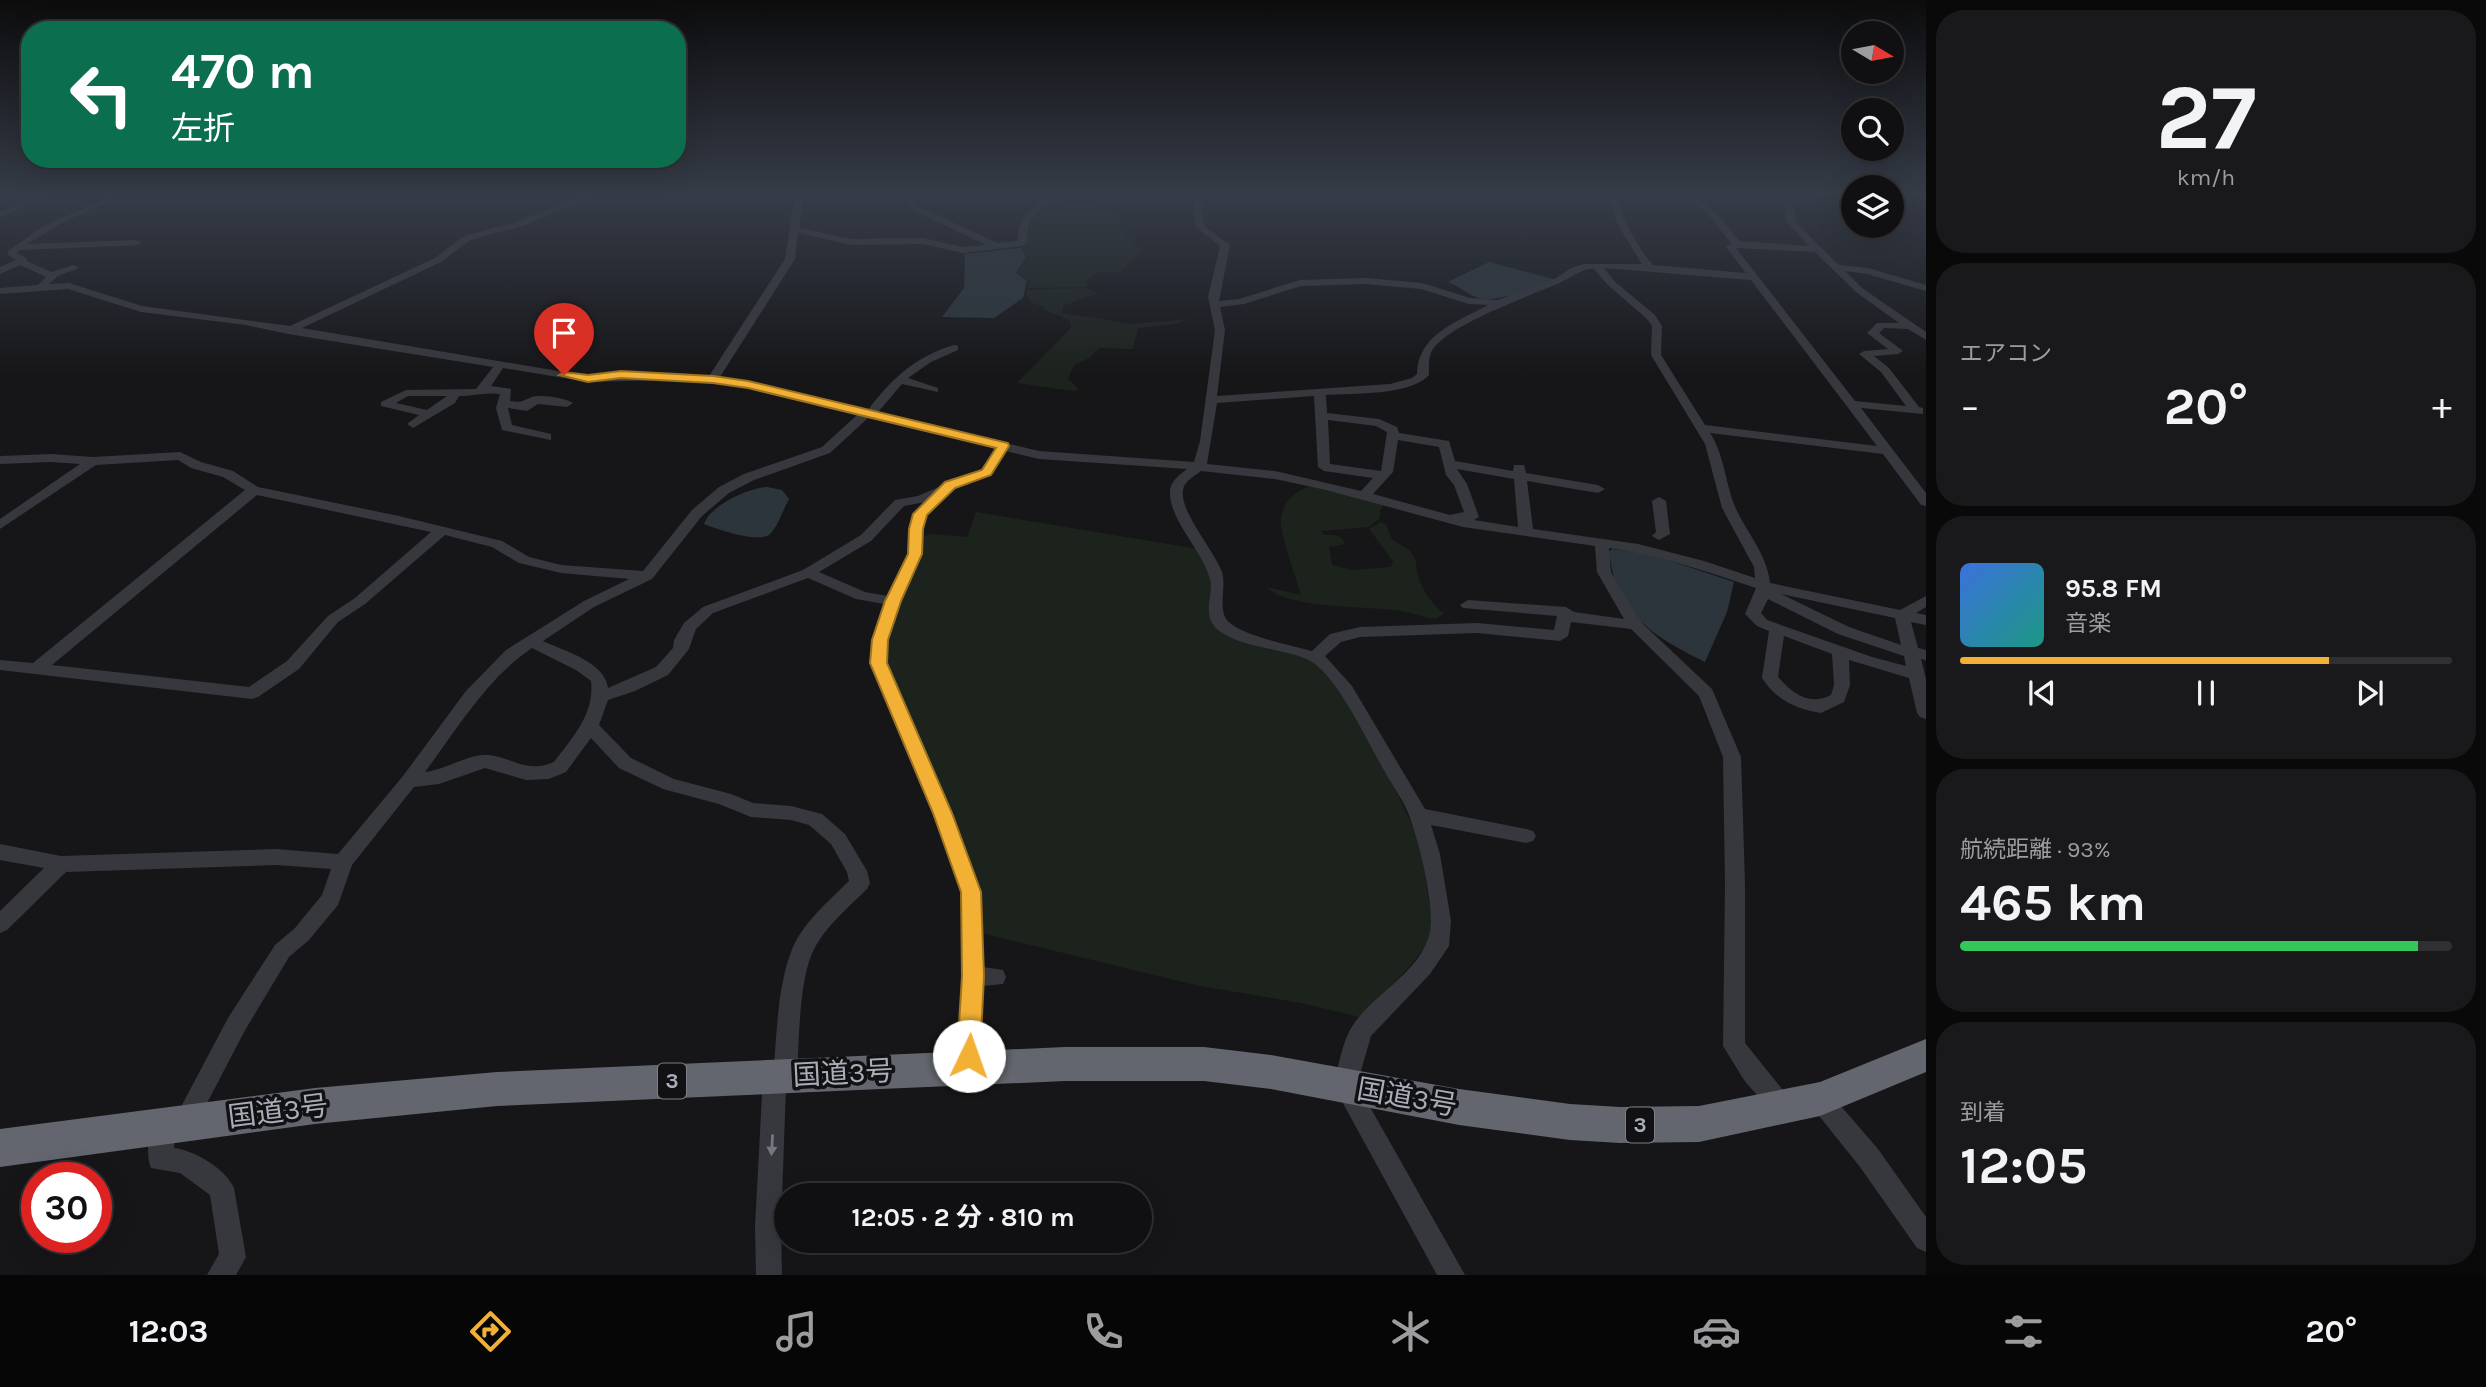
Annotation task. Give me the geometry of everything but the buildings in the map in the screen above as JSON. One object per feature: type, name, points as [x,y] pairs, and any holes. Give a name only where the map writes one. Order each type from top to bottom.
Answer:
[{"type":"highway","name":"国道3号","points":[[0,1148],[315,1106],[497,1089],[968,1066],[1204,1064],[1459,1107],[1570,1122],[1620,1125],[1699,1124],[1820,1099],[1926,1055]]},
{"type":"street","points":[[14,254],[22,258],[20,262]]},
{"type":"street","points":[[288,331],[445,254]]},
{"type":"street","points":[[713,379],[790,260],[791,254]]},
{"type":"street","points":[[1223,254],[1213,305],[1220,330],[1206,441],[1200,465],[1181,480],[1176,490],[1178,507],[1209,558],[1218,582],[1215,611],[1217,619],[1236,634],[1316,657],[1327,666],[1346,690],[1419,815],[1430,854],[1441,921],[1438,946],[1423,968],[1361,1031],[1345,1086],[1452,1275]]},
{"type":"street","points":[[1638,254],[1652,269]]},
{"type":"street","points":[[1737,254],[1926,502]]},
{"type":"street","points":[[1822,254],[1859,290],[1926,337]]},
{"type":"street","points":[[0,271],[20,262],[50,275],[74,268]]},
{"type":"street","points":[[1210,400],[1398,386],[1416,381],[1423,375],[1423,362],[1428,348],[1440,335],[1499,303],[1559,280],[1574,270],[1597,266],[1755,277]]},
{"type":"street","points":[[1597,266],[1611,283],[1651,317],[1658,333],[1656,355],[1711,444],[1729,508],[1761,567],[1764,588],[1753,614],[1762,623],[1777,629],[1840,652],[1916,674]]},
{"type":"street","points":[[1835,267],[1868,271],[1926,288]]},
{"type":"street","points":[[42,286],[53,276],[50,275]]},
{"type":"street","points":[[1213,305],[1240,302],[1300,283],[1366,281],[1432,284],[1469,301],[1499,303]]},
{"type":"street","points":[[0,290],[69,286],[141,309],[246,322],[588,379],[621,375],[713,379],[777,390],[868,415],[1039,455],[1200,465],[1275,475],[1366,496],[1462,523],[1661,554],[1764,588],[1926,620]]},
{"type":"street","points":[[1909,326],[1881,325],[1872,333],[1898,351],[1864,354],[1885,370],[1926,419]]},
{"type":"street","points":[[220,1275],[233,1257],[221,1188],[184,1161],[160,1159],[175,1123],[282,951],[302,934],[331,898],[343,862],[409,780],[472,695],[512,654],[589,604],[647,576],[697,513],[724,490],[749,477],[826,450],[868,415],[899,379],[919,363],[954,348]]},
{"type":"street","points":[[428,414],[385,404],[406,393],[479,392],[500,365]]},
{"type":"street","points":[[899,379],[934,390]]},
{"type":"street","points":[[484,388],[507,391],[504,404],[506,427],[547,437]]},
{"type":"street","points":[[413,424],[451,401],[455,391]]},
{"type":"street","points":[[1320,391],[1324,467],[1383,476]]},
{"type":"street","points":[[504,404],[527,407],[535,400],[567,403]]},
{"type":"street","points":[[1852,404],[1917,411]]},
{"type":"street","points":[[1320,416],[1379,424],[1393,430],[1387,472],[1369,488],[1366,496]]},
{"type":"street","points":[[1703,428],[1887,451]]},
{"type":"street","points":[[1389,503],[1390,500],[1464,518],[1472,517],[1460,484],[1452,475],[1445,444],[1393,436]]},
{"type":"street","points":[[601,696],[629,687],[662,671],[681,649],[681,640],[690,626],[708,610],[808,572],[866,538],[900,503],[919,502],[950,485],[986,472],[1003,446]]},
{"type":"street","points":[[0,460],[51,458],[93,461],[180,456],[196,465],[228,474],[254,490],[399,520],[497,544],[524,560],[561,569],[647,576]]},
{"type":"street","points":[[0,524],[93,461]]},
{"type":"street","points":[[1450,464],[1520,472],[1598,489]]},
{"type":"street","points":[[1520,472],[1526,532]]},
{"type":"street","points":[[950,485],[920,514],[916,529],[915,554],[893,601],[880,640],[879,663],[942,813],[971,892],[973,976],[968,1066]]},
{"type":"street","points":[[37,669],[254,490]]},
{"type":"street","points":[[1659,501],[1663,534],[1657,533],[1661,554]]},
{"type":"street","points":[[0,665],[252,693],[293,665],[333,619],[360,601],[440,532]]},
{"type":"street","points":[[1602,543],[1604,572],[1636,625],[1706,693],[1732,757],[1735,884],[1734,1046],[1783,1108]]},
{"type":"street","points":[[808,572],[861,596],[893,601]]},
{"type":"street","points":[[1764,588],[1844,631],[1918,654]]},
{"type":"street","points":[[1902,615],[1926,601]]},
{"type":"street","points":[[1316,657],[1336,638],[1360,632],[1477,628],[1560,636],[1566,612],[1468,605]]},
{"type":"street","points":[[1902,615],[1918,654],[1916,674],[1926,713]]},
{"type":"street","points":[[1565,616],[1636,625]]},
{"type":"street","points":[[1777,629],[1770,678],[1783,695],[1790,698],[1821,707],[1838,698],[1842,685],[1840,652]]},
{"type":"street","points":[[409,780],[439,777],[484,761],[526,773],[549,772],[567,760],[590,726],[601,696],[599,679],[533,642]]},
{"type":"street","points":[[590,726],[625,763],[670,784],[724,799],[751,810],[791,813],[815,819],[838,839],[857,871],[860,883],[824,919],[801,953],[780,1076],[768,1226],[769,1275]]},
{"type":"street","points":[[1419,815],[1527,836]]},
{"type":"street","points":[[0,852],[61,864],[276,857],[343,862]]},
{"type":"street","points":[[0,924],[61,864]]},
{"type":"street","points":[[973,976],[995,977]]},
{"type":"street","points":[[1820,1099],[1868,1158],[1926,1239]]},
{"type":"shaded area","points":[[965,254],[1025,254],[1026,257],[1016,273],[1027,281],[1023,298],[994,318],[942,317],[964,288]]},
{"type":"shaded area","points":[[1026,254],[1138,254],[1121,272],[1097,272],[1086,282],[1087,287],[1028,288],[1028,281],[1017,273],[1027,257]]},
{"type":"shaded area","points":[[1489,262],[1553,279],[1496,299],[1478,298],[1448,282]]},
{"type":"shaded area","points":[[1086,288],[1098,293],[1063,306],[1062,313],[1132,324],[1189,319],[1176,324],[1138,328],[1133,349],[1099,348],[1089,358],[1074,365],[1068,379],[1079,389],[1073,391],[1017,383],[1072,327],[1069,320],[1029,302],[1032,300],[1027,297],[1026,290]]},
{"type":"shaded area","points":[[1314,486],[1385,504],[1380,510],[1380,518],[1369,527],[1321,531],[1324,535],[1340,537],[1345,544],[1329,547],[1332,565],[1353,570],[1391,567],[1393,561],[1369,529],[1381,522],[1386,525],[1392,540],[1413,555],[1425,592],[1444,614],[1435,619],[1402,611],[1310,603],[1277,594],[1267,587],[1301,595],[1281,519],[1284,507],[1292,496],[1302,489]]},
{"type":"shaded area","points":[[767,487],[782,490],[789,499],[778,522],[765,537],[748,537],[704,524],[714,511],[730,499]]},
{"type":"shaded area","points":[[976,512],[1198,549],[1211,576],[1210,615],[1233,636],[1301,656],[1322,666],[1348,701],[1380,757],[1420,842],[1433,928],[1427,945],[1360,1017],[1301,1003],[1200,986],[977,932],[883,660],[884,638],[920,538],[931,534],[967,537]]},
{"type":"shaded area","points":[[1612,549],[1647,553],[1734,582],[1727,612],[1705,662],[1662,638],[1637,618],[1619,591],[1608,552]]},
{"type":"route","points":[[564,375],[588,379],[621,375],[713,379],[748,384],[1003,446],[986,472],[950,485],[920,514],[916,529],[915,554],[893,601],[880,640],[879,663],[890,694],[942,813],[971,892],[973,976],[969,1056]]}]
